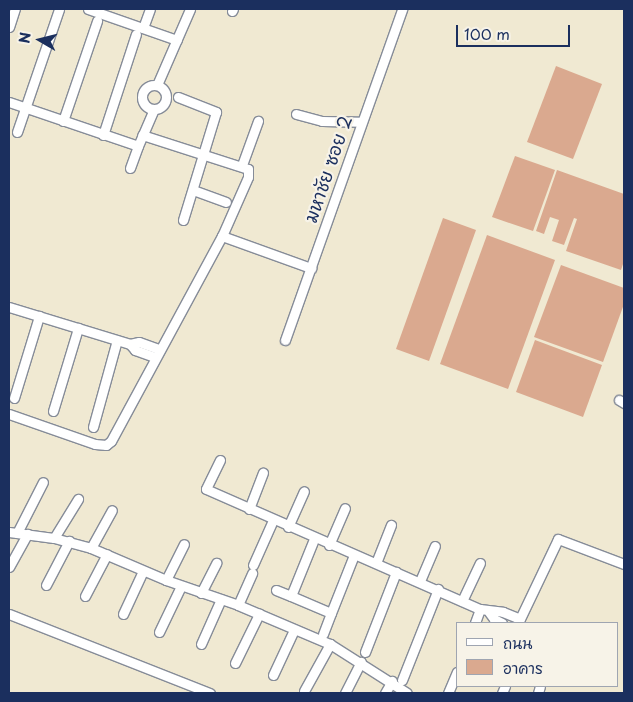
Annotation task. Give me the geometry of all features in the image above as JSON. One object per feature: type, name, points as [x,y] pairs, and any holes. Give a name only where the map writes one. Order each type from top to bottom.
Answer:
[{"type":"street","points":[[9,27],[15,9]]},
{"type":"street","points":[[17,132],[59,9]]},
{"type":"street","points":[[88,9],[140,31],[177,40]]},
{"type":"street","points":[[103,135],[140,31],[150,9]]},
{"type":"street","points":[[156,85],[190,9]]},
{"type":"street","name":"มหาชัย ซอย 2","points":[[285,340],[402,9]]},
{"type":"street","points":[[63,121],[97,21]]},
{"type":"street","points":[[130,168],[154,109],[161,106],[166,96],[156,85]]},
{"type":"street","points":[[154,109],[144,102],[143,94],[148,87],[156,85]]},
{"type":"street","points":[[178,96],[216,112],[182,220]]},
{"type":"street","points":[[9,102],[138,146]]},
{"type":"street","points":[[296,114],[322,121],[361,122]]},
{"type":"street","points":[[242,165],[258,122]]},
{"type":"street","points":[[9,414],[106,445],[119,427],[156,353],[222,236],[248,177],[248,169],[242,165],[142,135]]},
{"type":"street","points":[[193,190],[226,202]]},
{"type":"street","points":[[222,236],[311,268]]},
{"type":"street","points":[[9,307],[130,344],[139,342],[156,353]]},
{"type":"street","points":[[14,398],[39,316]]},
{"type":"street","points":[[53,410],[78,328]]},
{"type":"street","points":[[93,427],[117,340]]},
{"type":"street","points":[[220,460],[206,489],[314,539],[376,562],[438,589],[485,611],[500,622]]},
{"type":"street","points":[[249,508],[263,473]]},
{"type":"street","points":[[43,482],[13,532],[69,541],[91,548],[166,580],[238,605],[330,644],[392,681],[407,693]]},
{"type":"street","points":[[288,527],[304,490]]},
{"type":"street","points":[[54,538],[78,499]]},
{"type":"street","points":[[329,545],[345,508]]},
{"type":"street","points":[[91,548],[112,510]]},
{"type":"street","points":[[238,605],[273,520]]},
{"type":"street","points":[[376,562],[391,525]]},
{"type":"street","points":[[9,567],[27,534]]},
{"type":"street","points":[[291,596],[314,539]]},
{"type":"street","points":[[476,622],[485,611],[496,610],[519,621],[558,539],[624,564]]},
{"type":"street","points":[[46,585],[69,541]]},
{"type":"street","points":[[166,580],[184,544]]},
{"type":"street","points":[[420,581],[435,546]]},
{"type":"street","points":[[85,596],[107,554]]},
{"type":"street","points":[[323,634],[354,555]]},
{"type":"street","points":[[200,593],[216,562]]},
{"type":"street","points":[[462,601],[480,563]]},
{"type":"street","points":[[122,614],[143,571]]},
{"type":"street","points":[[365,652],[396,572]]},
{"type":"street","points":[[160,632],[182,586]]},
{"type":"street","points":[[402,680],[438,589]]},
{"type":"street","points":[[276,590],[331,613]]},
{"type":"street","points":[[200,644],[221,600]]},
{"type":"street","points":[[9,614],[210,693]]},
{"type":"street","points":[[235,663],[259,614]]},
{"type":"street","points":[[273,675],[294,630]]},
{"type":"street","points":[[304,691],[330,644]]},
{"type":"street","points":[[345,693],[361,662]]},
{"type":"street","points":[[448,693],[456,674]]},
{"type":"street","points":[[385,693],[392,681]]},
{"type":"building","points":[[556,66],[602,84],[573,159],[527,142]]},
{"type":"building","points":[[515,156],[555,170],[533,231],[492,217]]},
{"type":"building","points":[[557,170],[624,194],[624,261],[621,270],[566,251],[577,219],[574,218],[564,245],[552,241],[559,220],[550,217],[544,234],[536,231]]},
{"type":"building","points":[[443,218],[476,230],[429,361],[396,349]]},
{"type":"building","points":[[487,235],[555,260],[508,389],[440,364]]},
{"type":"building","points":[[561,265],[624,288],[624,304],[603,362],[534,337]]},
{"type":"building","points":[[535,340],[602,365],[583,417],[516,392]]}]
